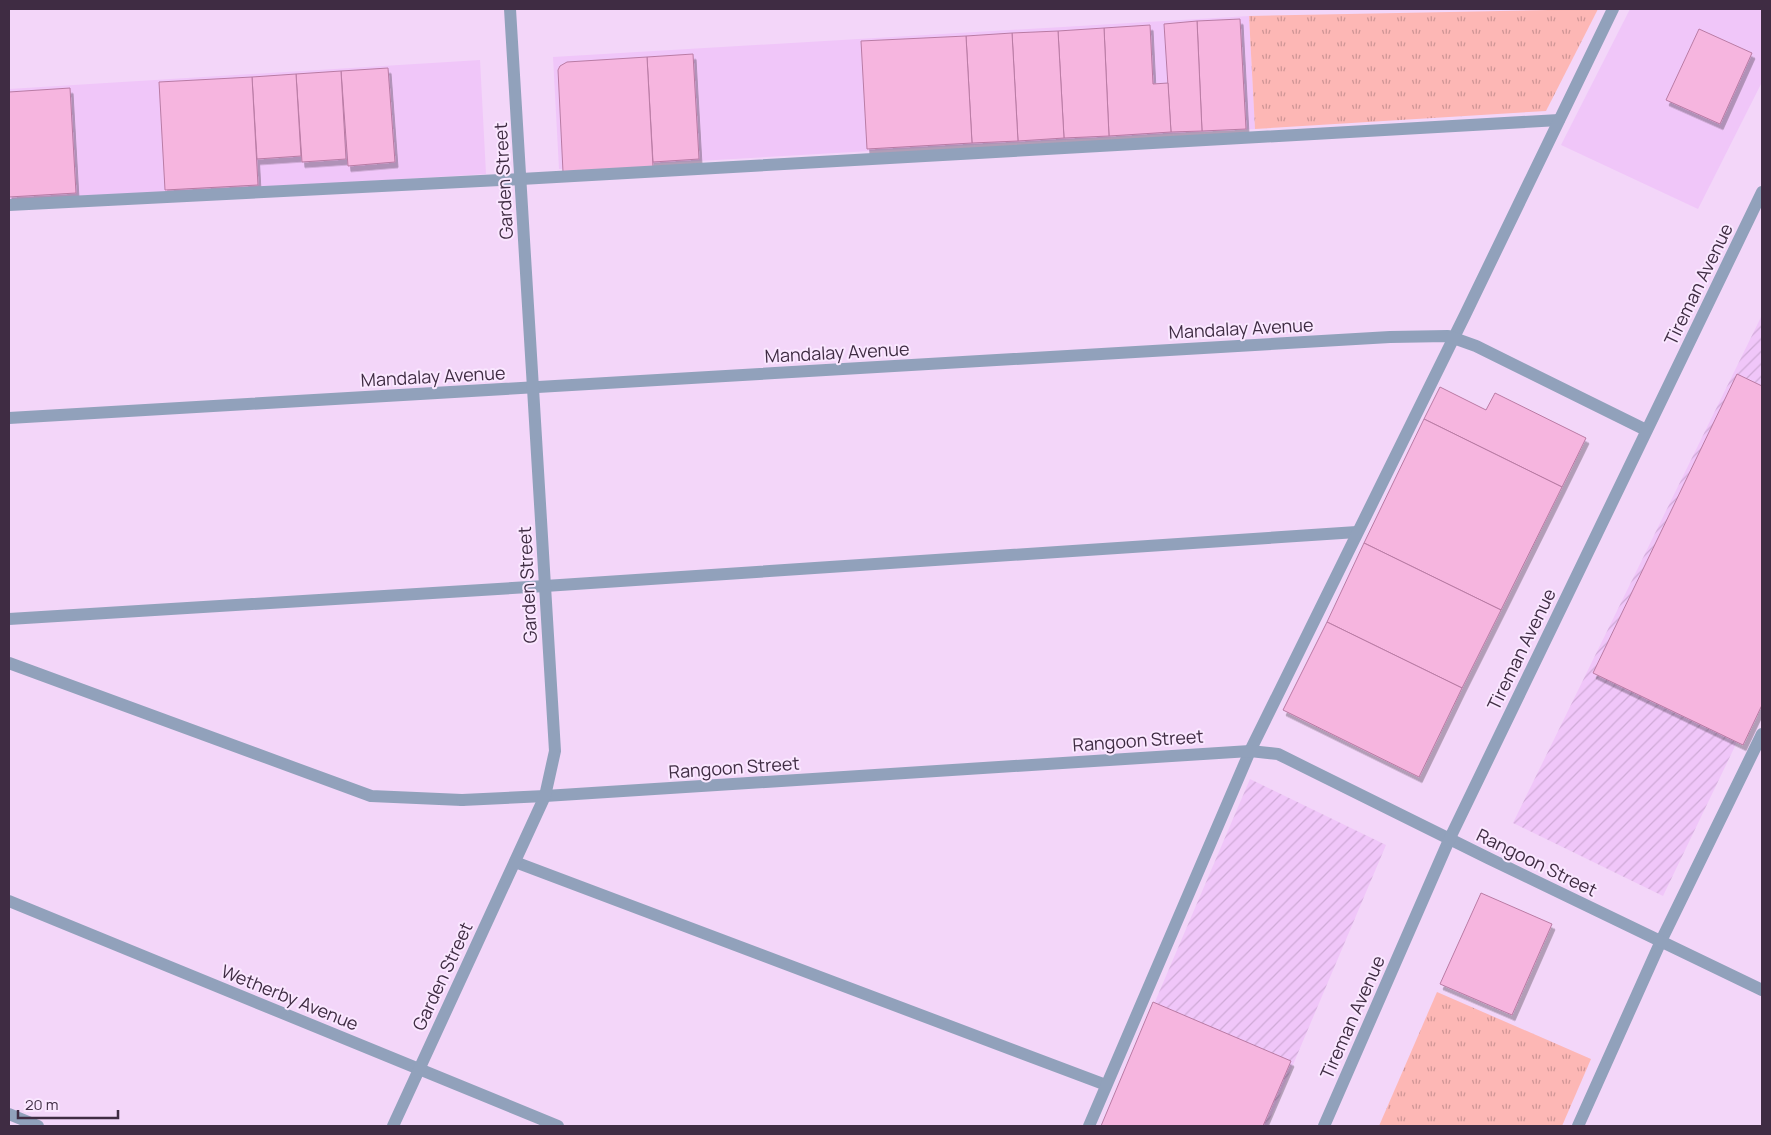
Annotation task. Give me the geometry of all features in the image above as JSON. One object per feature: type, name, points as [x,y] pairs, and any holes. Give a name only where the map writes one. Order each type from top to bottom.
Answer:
[{"type":"street","name":"Garden Street","points":[[392,1126],[545,796],[555,751],[510,9]]},
{"type":"street","points":[[1089,1126],[1250,750],[1613,9]]},
{"type":"street","points":[[9,205],[520,179],[1559,120]]},
{"type":"street","name":"Tireman Avenue","points":[[1324,1126],[1450,840],[1762,192]]},
{"type":"street","name":"Mandalay Avenue","points":[[9,418],[1390,337],[1448,336],[1476,346],[1646,430]]},
{"type":"street","points":[[9,619],[545,586],[1357,532]]},
{"type":"street","name":"Rangoon Street","points":[[9,663],[370,796],[462,800],[1250,750],[1278,754],[1450,840],[1762,990]]},
{"type":"street","points":[[1578,1126],[1661,941],[1762,734]]},
{"type":"street","points":[[515,862],[1106,1085]]},
{"type":"street","name":"Wetherby Avenue","points":[[9,901],[558,1126]]},
{"type":"street","points":[[9,1114],[38,1126]]},
{"type":"shaded area","points":[[1630,9],[1762,9],[1762,82],[1698,209],[1561,145]]},
{"type":"shaded area","points":[[1249,16],[1255,129],[559,169],[553,57]]},
{"type":"shaded area","points":[[480,60],[486,174],[9,203],[9,89]]},
{"type":"shaded area","points":[[1762,315],[1762,690],[1663,896],[1513,823]]},
{"type":"shaded area","points":[[1250,779],[1386,845],[1267,1126],[1102,1126]]},
{"type":"green space","points":[[1598,9],[1546,111],[1255,129],[1249,16]]},
{"type":"green space","points":[[1437,992],[1591,1059],[1562,1126],[1379,1126]]},
{"type":"building","points":[[1240,19],[1246,129],[1202,131],[1197,21]]},
{"type":"building","points":[[1197,21],[1202,131],[1171,132],[1164,24]]},
{"type":"building","points":[[1150,25],[1153,84],[1168,83],[1171,132],[1109,136],[1104,28]]},
{"type":"building","points":[[1104,28],[1109,136],[1064,138],[1058,31]]},
{"type":"building","points":[[1699,29],[1752,53],[1720,124],[1666,100]]},
{"type":"building","points":[[1058,31],[1064,138],[1018,141],[1012,33]]},
{"type":"building","points":[[1012,33],[1018,141],[972,143],[966,36]]},
{"type":"building","points":[[966,36],[972,143],[867,149],[861,41]]},
{"type":"building","points":[[693,54],[699,159],[653,162],[647,57]]},
{"type":"building","points":[[647,57],[653,167],[563,172],[558,70],[560,66],[567,62]]},
{"type":"building","points":[[388,68],[395,162],[348,166],[341,71]]},
{"type":"building","points":[[341,71],[346,159],[302,162],[296,74]]},
{"type":"building","points":[[296,74],[301,156],[257,159],[252,77]]},
{"type":"building","points":[[252,77],[258,185],[165,190],[159,82]]},
{"type":"building","points":[[70,88],[76,193],[9,197],[9,92]]},
{"type":"building","points":[[1737,374],[1762,386],[1762,705],[1743,745],[1593,673]]},
{"type":"building","points":[[1440,387],[1486,410],[1495,393],[1586,438],[1562,487],[1424,419]]},
{"type":"building","points":[[1424,419],[1562,487],[1501,610],[1364,543]]},
{"type":"building","points":[[1364,543],[1501,610],[1462,688],[1327,622]]},
{"type":"building","points":[[1327,622],[1462,688],[1419,777],[1283,710]]},
{"type":"building","points":[[1481,893],[1552,924],[1512,1015],[1440,984]]},
{"type":"building","points":[[1153,1002],[1291,1061],[1263,1126],[1101,1126]]}]
